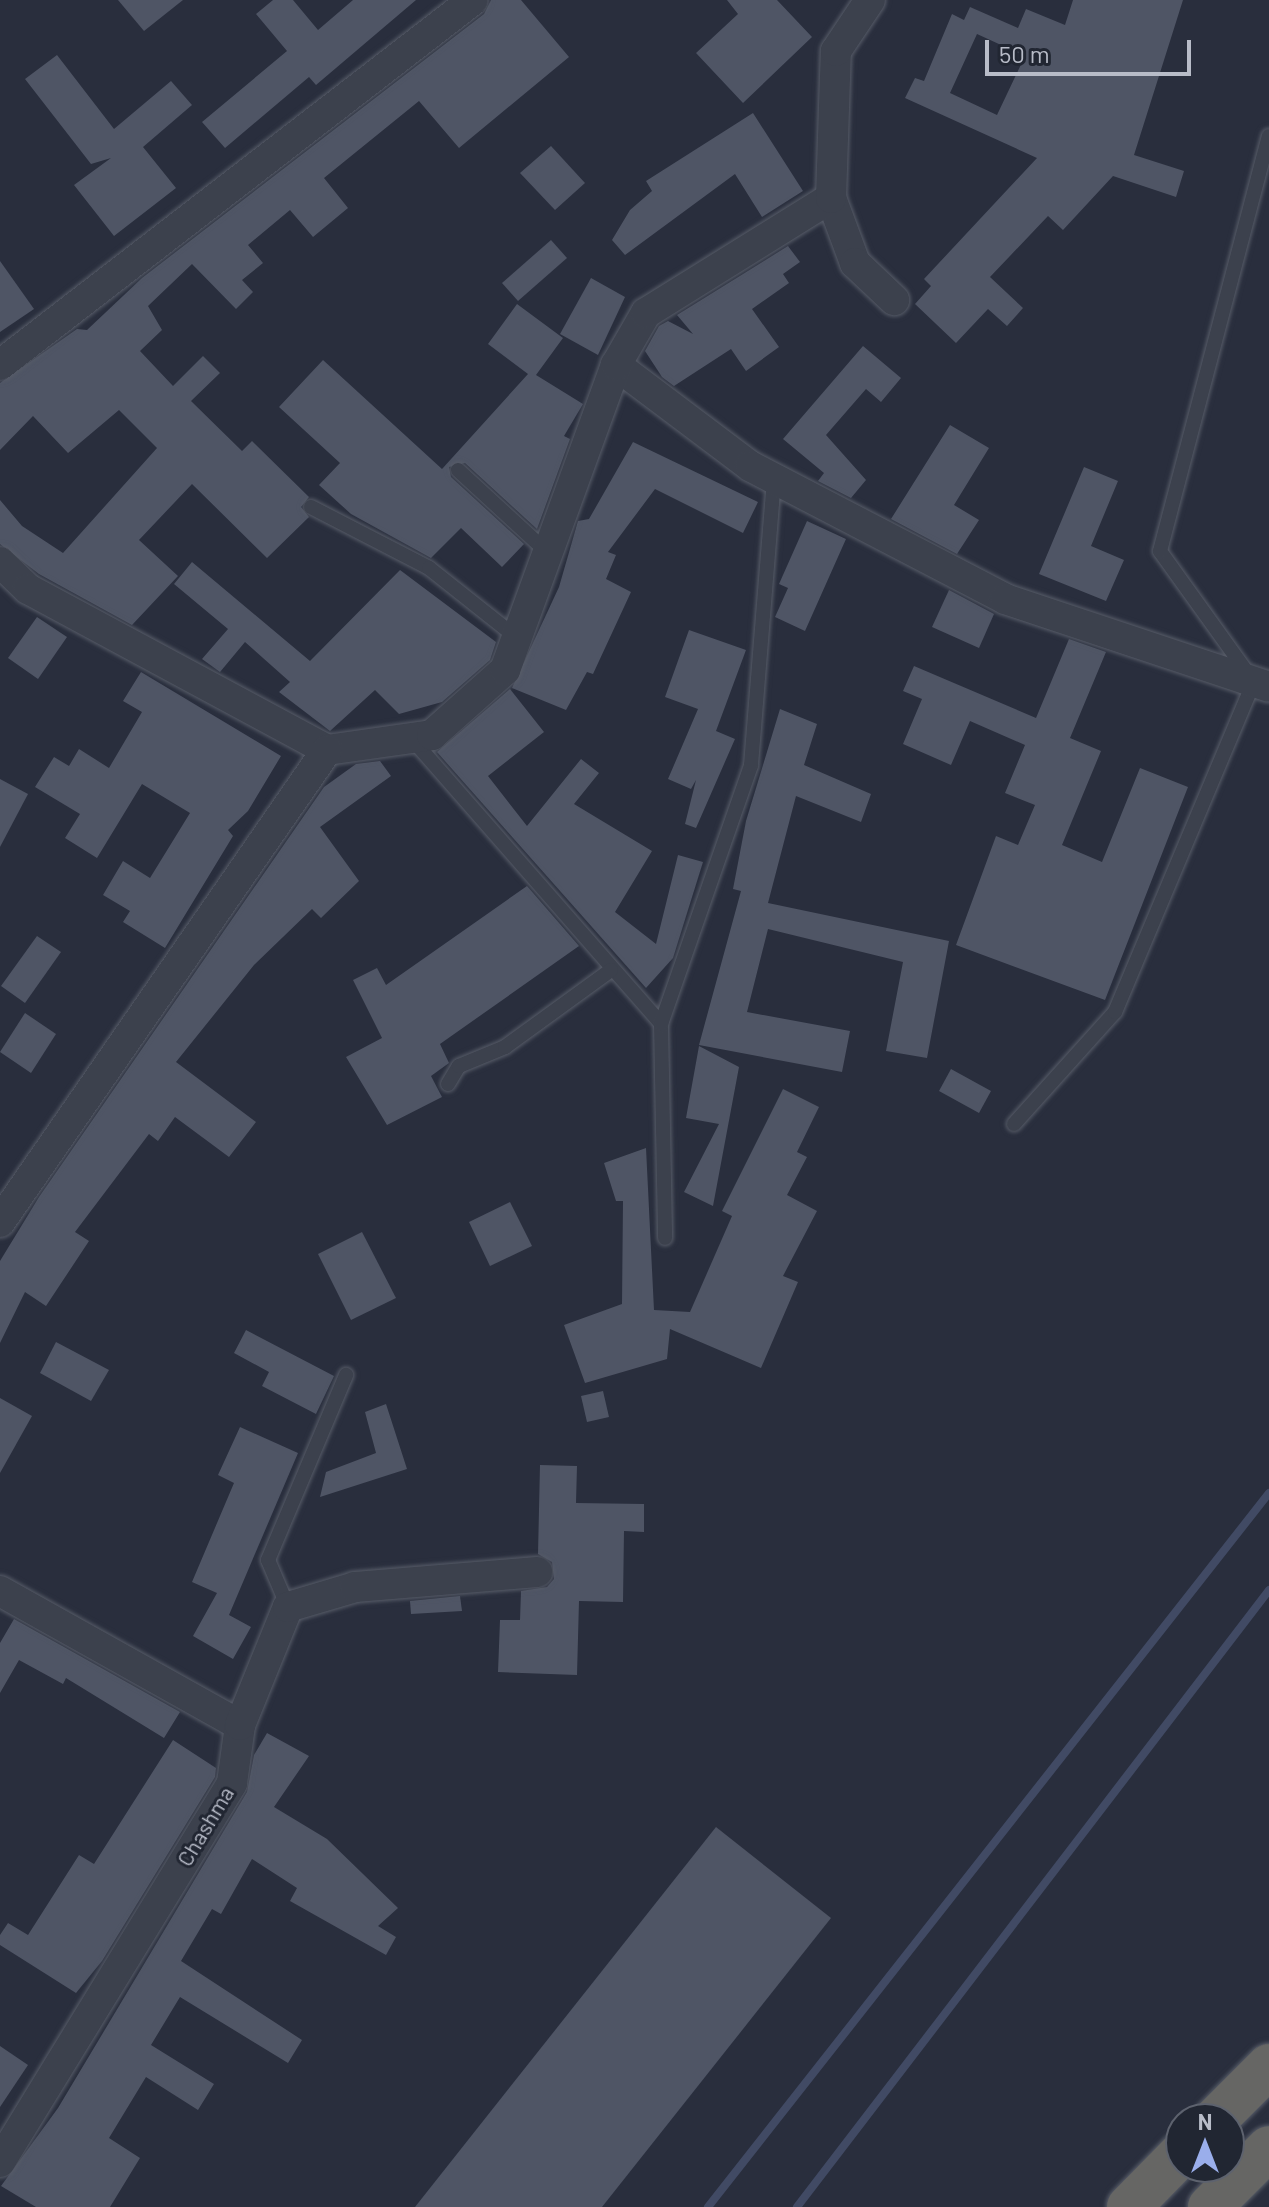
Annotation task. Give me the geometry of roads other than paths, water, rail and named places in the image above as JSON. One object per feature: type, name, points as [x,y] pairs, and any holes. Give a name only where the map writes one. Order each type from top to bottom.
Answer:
[{"type":"highway","points":[[1232,2103],[1269,2066]]},
{"type":"highway","points":[[1210,2207],[1269,2148]]},
{"type":"highway","points":[[1129,2207],[1165,2170]]},
{"type":"street","points":[[0,365],[473,0]]},
{"type":"street","points":[[870,0],[836,51],[831,198],[855,263],[894,300]]},
{"type":"street","points":[[0,562],[28,589],[327,750],[432,735],[505,670],[616,365],[646,313],[831,198]]},
{"type":"street","points":[[616,365],[774,479],[1005,599],[1261,684]]},
{"type":"street","points":[[0,1222],[327,750]]},
{"type":"street","points":[[288,1607],[355,1587],[537,1572]]},
{"type":"street","points":[[0,1591],[240,1725]]},
{"type":"street","name":"Chashma","points":[[0,2162],[232,1783],[240,1725],[288,1607]]},
{"type":"lane","points":[[1014,1124],[1115,1012],[1261,684],[1160,551],[1269,136]]},
{"type":"lane","points":[[458,470],[546,551]]},
{"type":"lane","points":[[665,1238],[661,1024],[751,765],[774,479]]},
{"type":"lane","points":[[311,507],[429,568],[516,637]]},
{"type":"lane","points":[[411,738],[661,1024]]},
{"type":"lane","points":[[448,1084],[459,1066],[505,1047],[611,970]]},
{"type":"lane","points":[[288,1607],[268,1560],[346,1375]]},
{"type":"waterway","points":[[708,2207],[1269,1493]]},
{"type":"waterway","points":[[797,2207],[1269,1590]]}]
